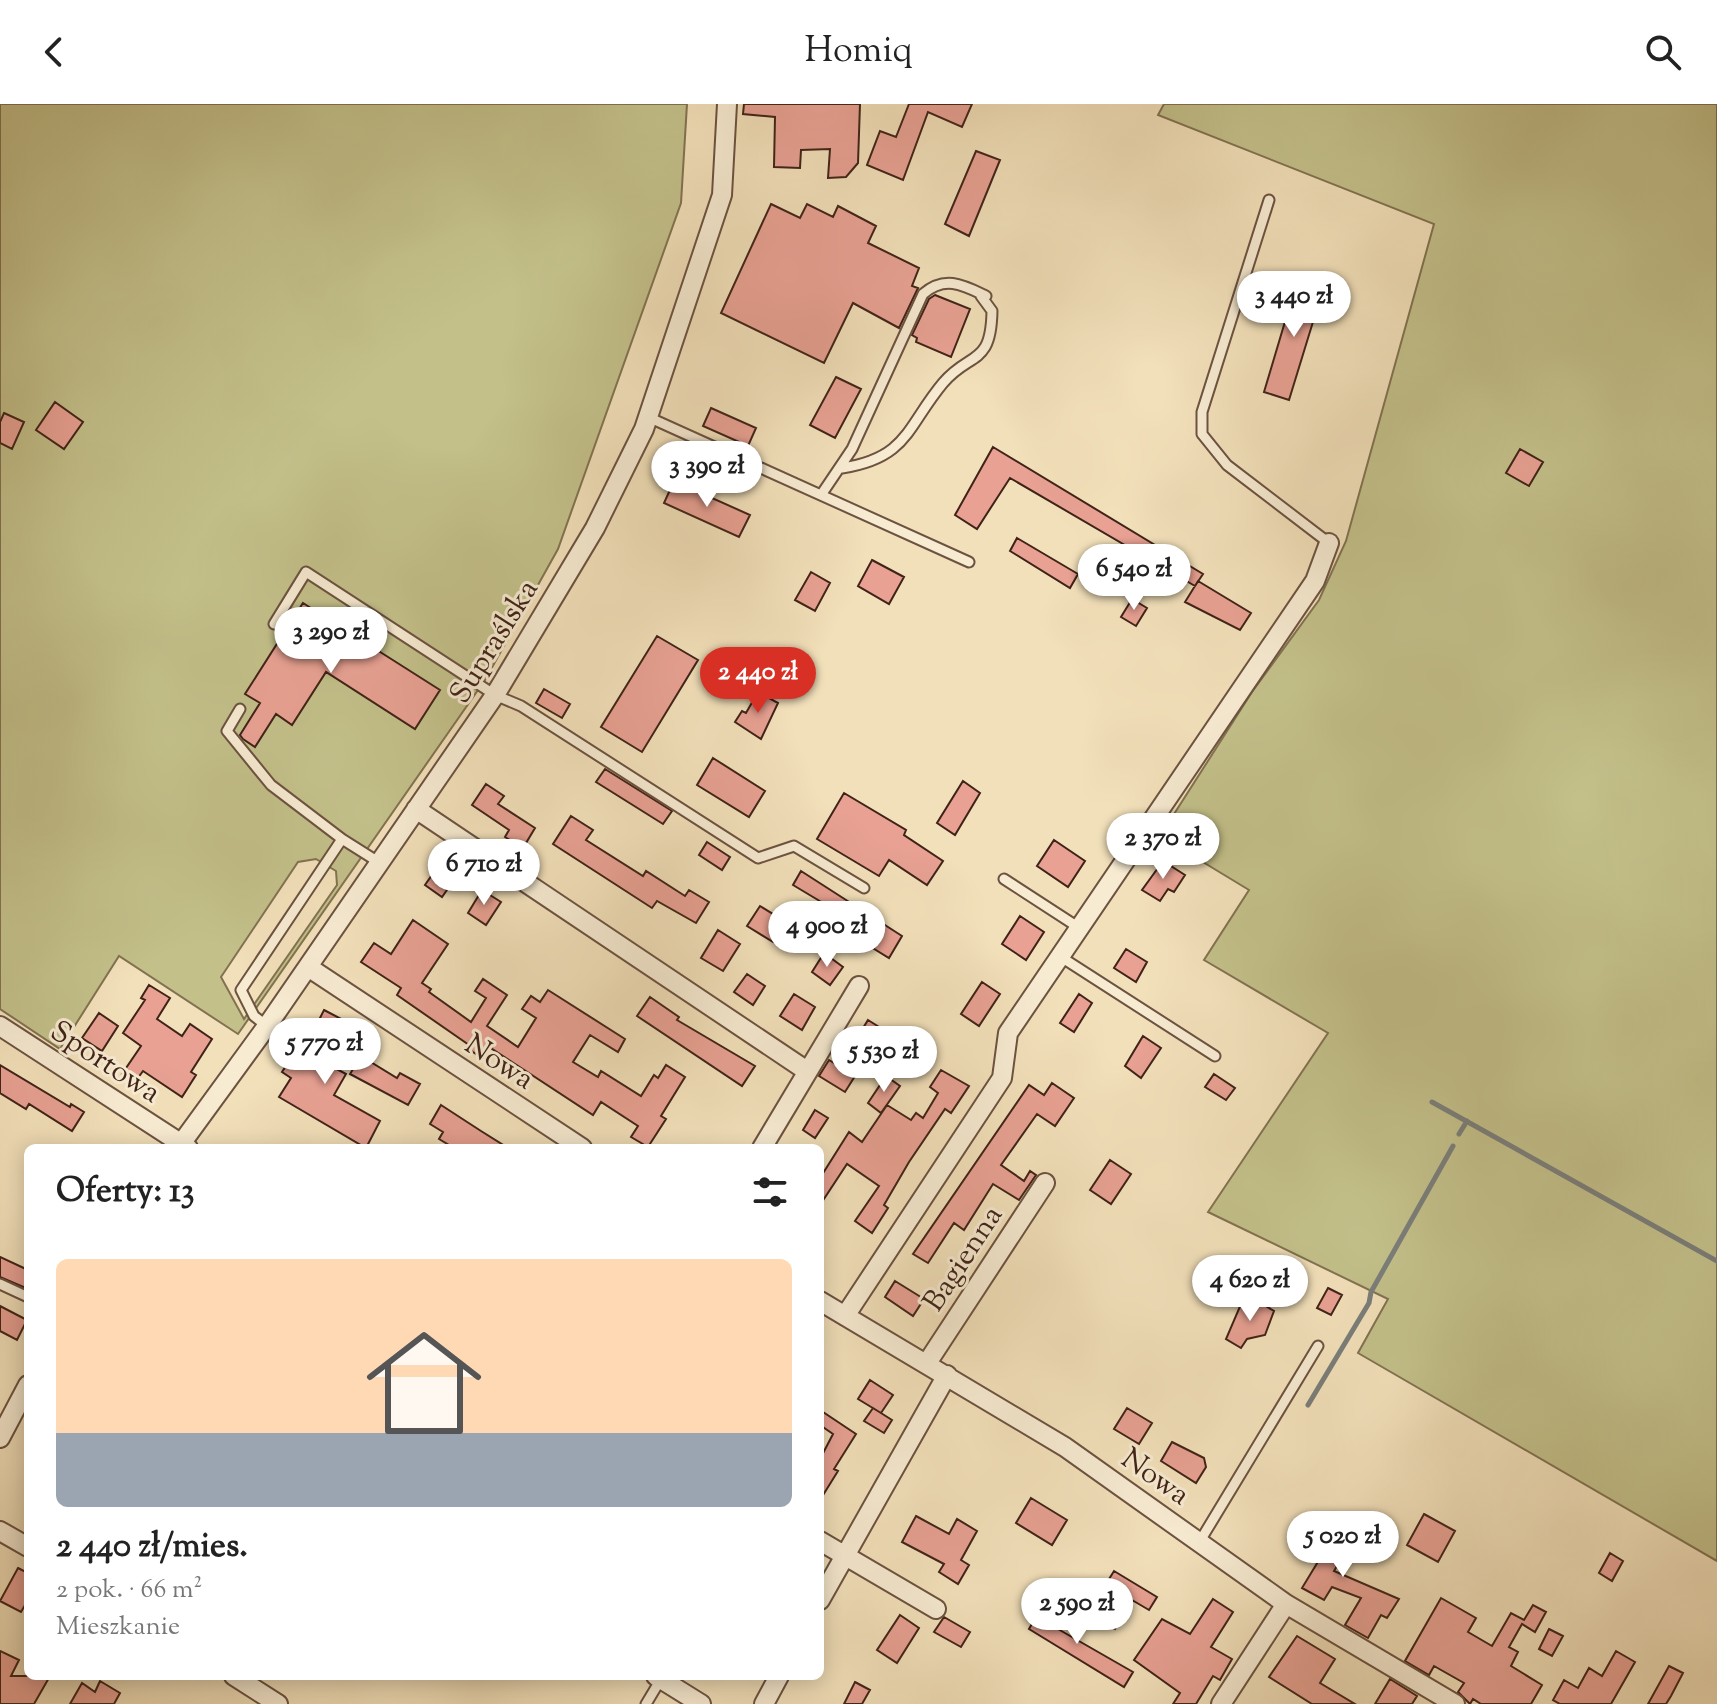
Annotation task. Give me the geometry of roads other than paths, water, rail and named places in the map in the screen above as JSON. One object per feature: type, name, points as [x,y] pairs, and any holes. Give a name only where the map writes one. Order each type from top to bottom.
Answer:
[{"type":"street","name":"Supraślska","points":[[183,1144],[495,695],[595,528],[647,417],[722,195],[727,104]]},
{"type":"street","points":[[845,1316],[1002,1078],[1008,1033],[1315,581],[1329,543]]},
{"type":"street","points":[[416,809],[807,1071]]},
{"type":"street","name":"Nowa","points":[[308,967],[576,1144]]},
{"type":"street","points":[[764,1144],[859,986]]},
{"type":"street","name":"Sportowa","points":[[0,1026],[179,1144]]},
{"type":"street","name":"Bagienna","points":[[927,1363],[1045,1183]]},
{"type":"street","name":"Nowa","points":[[824,1303],[1065,1447],[1286,1604],[1455,1704]]},
{"type":"street","points":[[824,1592],[947,1375]]},
{"type":"street","points":[[0,1438],[24,1393]]},
{"type":"street","points":[[0,1531],[24,1545]]},
{"type":"street","points":[[824,1543],[936,1609]]},
{"type":"street","points":[[1221,1704],[1286,1604]]},
{"type":"street","points":[[240,1680],[278,1704]]},
{"type":"street","points":[[661,1680],[701,1704]]},
{"type":"street","points":[[764,1704],[777,1680]]},
{"type":"lane","points":[[1269,200],[1202,412],[1202,434],[1227,465],[1329,543]]},
{"type":"lane","points":[[821,495],[842,468],[923,294],[931,287],[955,282],[986,296],[981,296],[992,311],[986,349],[948,377],[897,447],[860,465],[842,468]]},
{"type":"lane","points":[[647,417],[969,562]]},
{"type":"lane","points":[[274,624],[306,572],[495,695],[521,706],[758,858],[794,846],[864,888]]},
{"type":"lane","points":[[240,709],[227,731],[271,785],[342,839],[380,863]]},
{"type":"lane","points":[[267,1026],[254,1016],[241,990],[342,839]]},
{"type":"lane","points":[[1004,879],[1081,929]]},
{"type":"lane","points":[[1061,957],[1215,1056]]},
{"type":"lane","points":[[0,1284],[24,1295]]},
{"type":"lane","points":[[1200,1541],[1318,1346]]},
{"type":"lane","points":[[646,1704],[657,1680]]},
{"type":"waterway","points":[[1432,1102],[1717,1261]]},
{"type":"waterway","points":[[1459,1134],[1467,1121]]},
{"type":"waterway","points":[[1308,1405],[1369,1303],[1371,1292],[1453,1146]]}]
